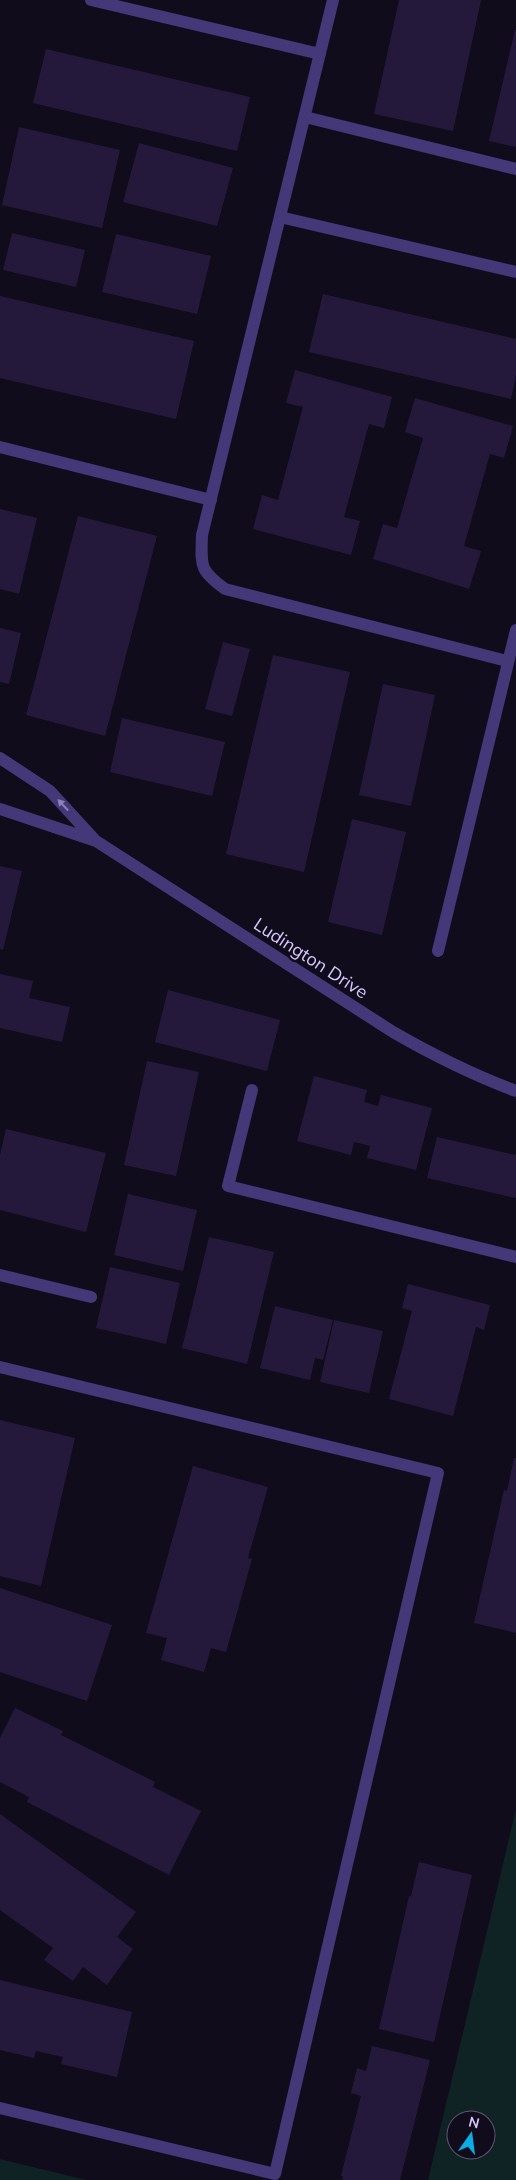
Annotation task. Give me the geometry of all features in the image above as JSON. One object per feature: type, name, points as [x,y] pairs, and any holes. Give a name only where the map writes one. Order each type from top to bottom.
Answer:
[{"type":"street","points":[[91,0],[320,54]]},
{"type":"street","points":[[333,0],[202,535],[201,563],[209,577],[226,589],[507,661]]},
{"type":"street","points":[[305,117],[516,169]]},
{"type":"street","points":[[280,216],[516,272]]},
{"type":"street","points":[[0,447],[211,500]]},
{"type":"street","points":[[438,952],[516,630]]},
{"type":"street","name":"Ludington Drive","points":[[0,758],[50,791],[96,841]]},
{"type":"street","name":"Ludington Drive","points":[[0,809],[96,841],[393,1032],[447,1062],[516,1091]]},
{"type":"street","points":[[252,1090],[228,1186],[516,1257]]},
{"type":"street","points":[[0,1275],[91,1297]]},
{"type":"street","points":[[0,1367],[438,1473],[275,2174],[0,2108]]},
{"type":"green space","points":[[516,1809],[516,2180],[428,2180]]},
{"type":"green space","points":[[0,2159],[86,2180],[0,2180]]},
{"type":"building","points":[[399,0],[481,0],[453,131],[374,114]]},
{"type":"building","points":[[516,30],[516,147],[489,141]]},
{"type":"building","points":[[46,49],[250,97],[237,151],[33,103]]},
{"type":"building","points":[[19,127],[120,150],[102,228],[2,205]]},
{"type":"building","points":[[139,143],[233,168],[217,226],[123,202]]},
{"type":"building","points":[[12,233],[85,250],[76,287],[3,270]]},
{"type":"building","points":[[116,234],[211,256],[197,314],[102,292]]},
{"type":"building","points":[[323,294],[516,339],[516,375],[511,399],[309,352]]},
{"type":"building","points":[[0,296],[194,341],[176,419],[0,378]]},
{"type":"building","points":[[295,370],[392,397],[384,428],[369,424],[344,517],[360,521],[351,555],[253,529],[262,495],[278,500],[303,407],[286,403]]},
{"type":"building","points":[[415,398],[513,426],[504,458],[490,454],[464,546],[481,551],[469,589],[373,559],[383,524],[397,528],[423,438],[405,432]]},
{"type":"building","points":[[0,509],[37,518],[19,594],[0,589]]},
{"type":"building","points":[[78,516],[157,536],[105,736],[26,715]]},
{"type":"building","points":[[0,628],[21,633],[9,684],[0,682]]},
{"type":"building","points":[[223,642],[250,649],[232,716],[205,709]]},
{"type":"building","points":[[273,655],[350,672],[304,872],[226,854]]},
{"type":"building","points":[[383,684],[435,695],[411,806],[359,795]]},
{"type":"building","points":[[122,718],[225,742],[212,796],[110,772]]},
{"type":"building","points":[[352,819],[406,832],[382,935],[328,922]]},
{"type":"building","points":[[0,866],[22,871],[3,950],[0,949]]},
{"type":"building","points":[[0,974],[33,981],[29,998],[70,1007],[62,1042],[0,1028]]},
{"type":"building","points":[[168,990],[280,1020],[267,1071],[155,1042]]},
{"type":"building","points":[[147,1061],[199,1072],[176,1176],[124,1165]]},
{"type":"building","points":[[314,1076],[367,1090],[364,1102],[378,1106],[381,1095],[432,1108],[416,1170],[367,1158],[370,1146],[354,1142],[351,1155],[297,1141]]},
{"type":"building","points":[[6,1129],[106,1153],[86,1232],[0,1210],[0,1155]]},
{"type":"building","points":[[437,1137],[516,1155],[516,1198],[427,1178]]},
{"type":"building","points":[[128,1194],[197,1210],[183,1271],[114,1255]]},
{"type":"building","points":[[209,1237],[274,1252],[247,1364],[182,1348]]},
{"type":"building","points":[[110,1267],[180,1283],[166,1344],[96,1328]]},
{"type":"building","points":[[408,1284],[490,1305],[484,1330],[476,1327],[453,1416],[389,1399],[412,1311],[402,1308]]},
{"type":"building","points":[[275,1306],[333,1320],[323,1360],[315,1358],[310,1380],[260,1368]]},
{"type":"building","points":[[334,1320],[383,1331],[369,1393],[320,1382]]},
{"type":"building","points":[[0,1420],[75,1438],[41,1586],[0,1576]]},
{"type":"building","points":[[514,1458],[516,1458],[516,1633],[474,1623],[504,1490],[507,1491]]},
{"type":"building","points":[[193,1466],[268,1487],[248,1558],[252,1559],[226,1652],[211,1648],[204,1672],[161,1660],[167,1638],[146,1633]]},
{"type":"building","points":[[0,1588],[112,1625],[87,1701],[0,1672]]},
{"type":"building","points":[[15,1708],[63,1731],[61,1735],[155,1782],[153,1787],[201,1811],[169,1875],[27,1802],[29,1797],[0,1782],[0,1738]]},
{"type":"building","points":[[0,1814],[136,1912],[117,1937],[133,1949],[107,1985],[83,1967],[73,1981],[44,1960],[53,1948],[0,1910]]},
{"type":"building","points":[[419,1862],[472,1875],[434,2042],[379,2029],[409,1896],[411,1896]]},
{"type":"building","points":[[0,1980],[132,2012],[117,2077],[61,2064],[63,2057],[36,2051],[34,2058],[0,2050]]},
{"type":"building","points":[[372,2046],[430,2060],[400,2180],[342,2180],[343,2176],[341,2176],[361,2096],[351,2093],[357,2068],[366,2071]]}]
